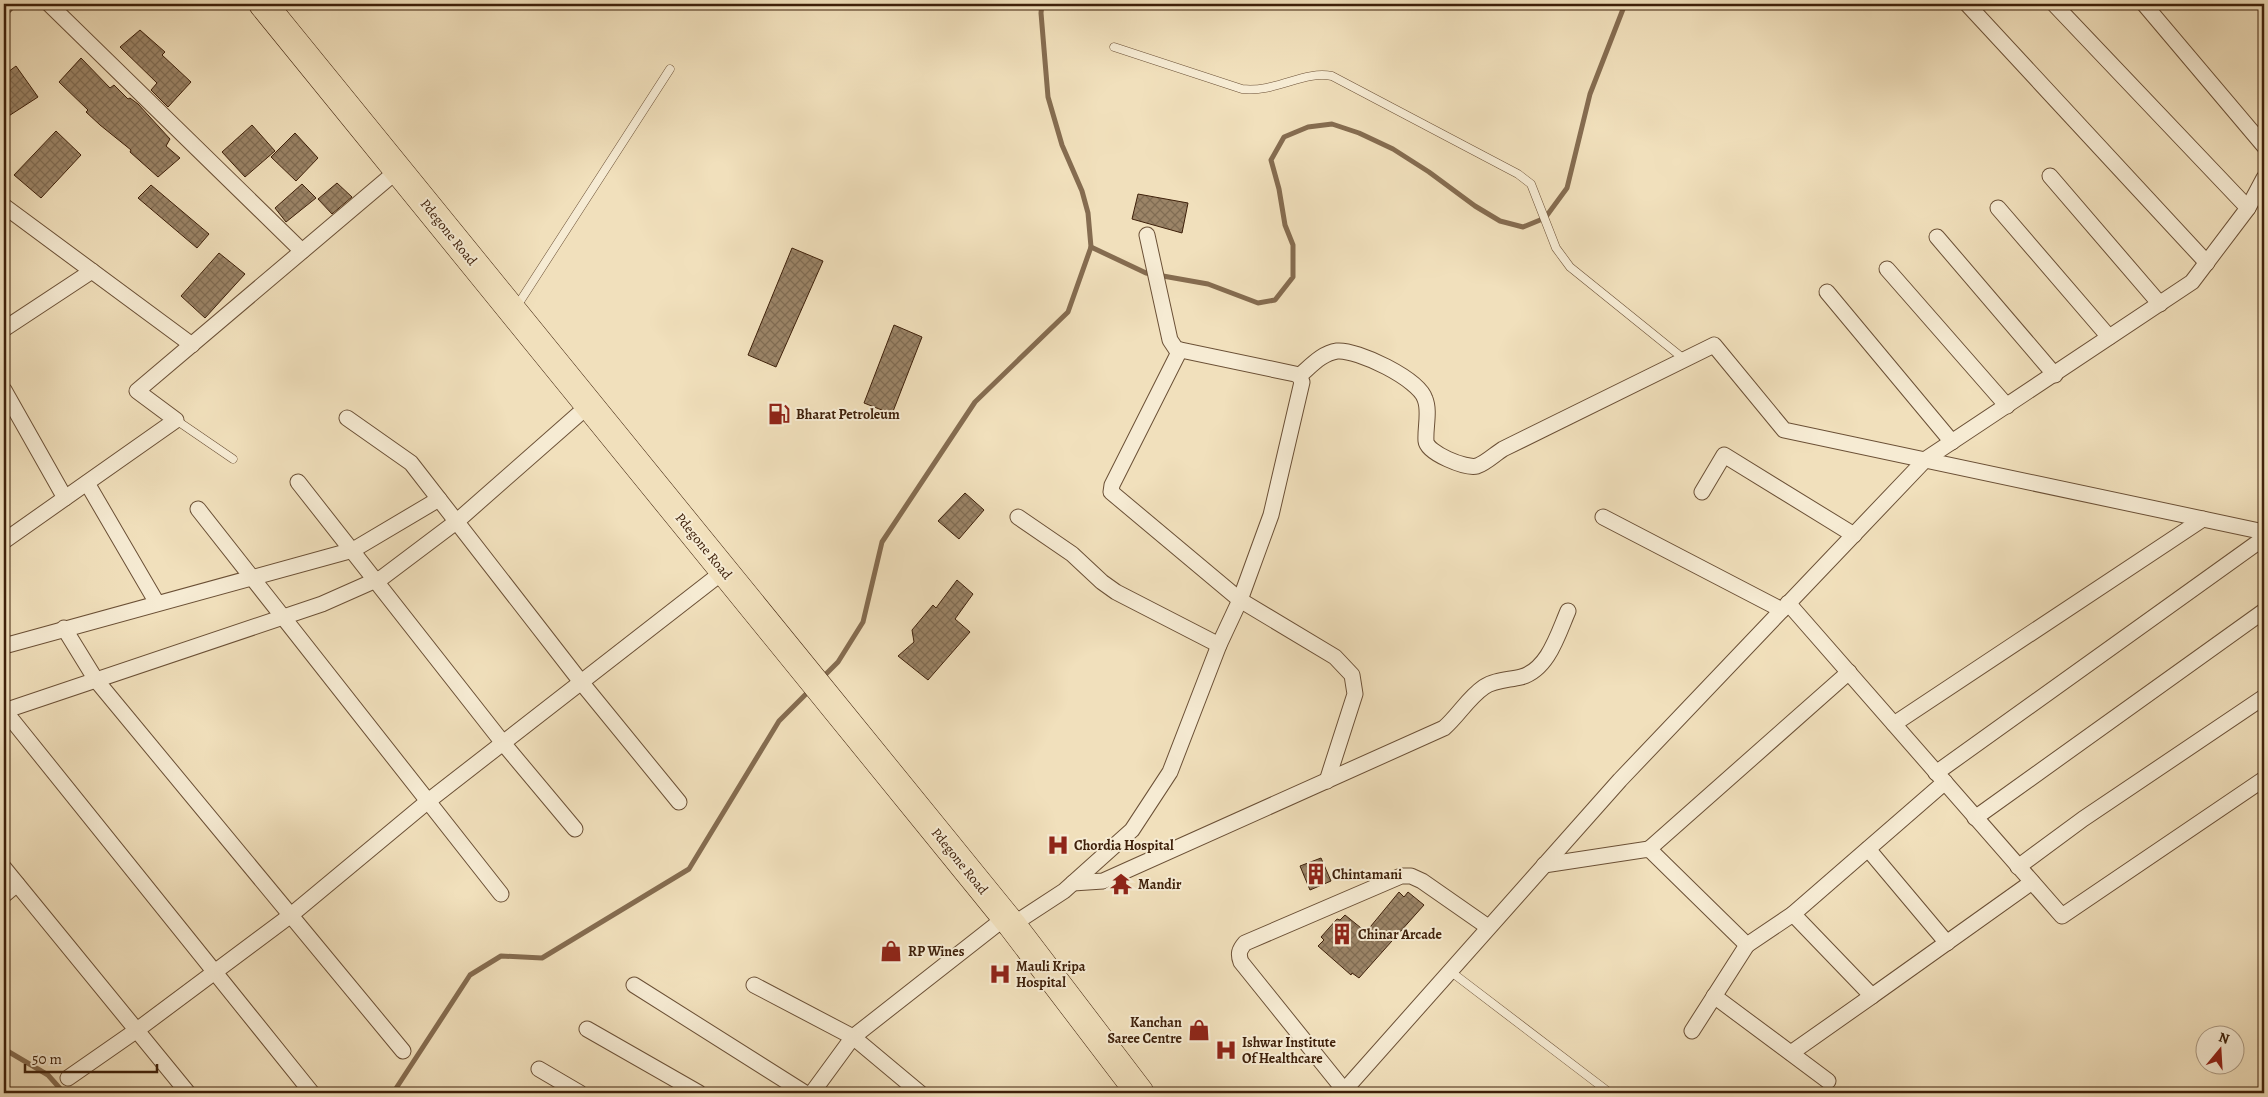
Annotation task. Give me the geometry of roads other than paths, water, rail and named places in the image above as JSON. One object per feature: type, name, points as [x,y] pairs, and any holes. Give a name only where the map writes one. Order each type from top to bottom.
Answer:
[{"type":"highway","name":"Pdegone Road","points":[[263,4],[1009,921],[1140,1093]]},
{"type":"street","points":[[4,7],[7,4]]},
{"type":"street","points":[[49,4],[302,251]]},
{"type":"street","points":[[1967,4],[2206,263]]},
{"type":"street","points":[[2054,4],[2248,208]]},
{"type":"street","points":[[2144,4],[2264,146]]},
{"type":"street","points":[[4,541],[176,420],[137,391],[398,170]]},
{"type":"street","points":[[2050,176],[2160,304]]},
{"type":"street","points":[[1488,927],[1422,881],[1411,876],[1401,876],[1245,943],[1239,956],[1241,962],[1343,1092],[1620,780],[1926,459],[2055,375],[2192,282],[2248,208],[2264,178]]},
{"type":"street","points":[[4,206],[192,345]]},
{"type":"street","points":[[1998,208],[2109,338]]},
{"type":"street","points":[[1148,236],[1157,287],[1170,340],[1176,349],[1299,376]]},
{"type":"street","points":[[1937,237],[2055,375]]},
{"type":"street","points":[[1887,268],[2007,406]]},
{"type":"street","points":[[4,330],[92,271]]},
{"type":"street","points":[[1828,292],[1952,442]]},
{"type":"street","points":[[1299,376],[1322,357],[1337,351],[1356,354],[1396,372],[1415,385],[1425,398],[1426,443],[1433,452],[1461,464],[1476,466],[1503,449],[1714,345],[1784,430],[2264,532]]},
{"type":"street","points":[[1180,350],[1112,485],[1111,492],[1240,600],[1335,656],[1352,675],[1355,694],[1327,781]]},
{"type":"street","points":[[812,1093],[853,1037],[1009,921],[1073,883],[1132,830],[1170,772],[1219,645],[1240,600],[1271,515],[1302,382],[1299,376]]},
{"type":"street","points":[[4,390],[65,498]]},
{"type":"street","points":[[312,1093],[4,711],[322,604],[383,577],[456,522],[589,405]]},
{"type":"street","points":[[347,418],[411,463],[581,682],[678,802]]},
{"type":"street","points":[[1702,492],[1724,455],[1854,535]]},
{"type":"street","points":[[298,482],[377,580],[503,743],[575,828]]},
{"type":"street","points":[[87,483],[157,603]]},
{"type":"street","points":[[4,646],[353,550],[439,499]]},
{"type":"street","points":[[198,509],[281,618],[501,894]]},
{"type":"street","points":[[1018,517],[1072,554],[1102,582],[1116,592],[1219,645]]},
{"type":"street","points":[[1603,517],[1785,607],[1849,672],[2062,916],[2264,779]]},
{"type":"street","points":[[1894,724],[2203,519]]},
{"type":"street","points":[[1692,1031],[1747,945],[1793,914],[1868,849],[1940,778],[2264,538]]},
{"type":"street","points":[[68,1078],[137,1030],[291,915],[427,802],[724,571]]},
{"type":"street","points":[[1073,883],[1103,882],[1444,728],[1484,687],[1494,682],[1523,677],[1536,670],[1546,659],[1568,611]]},
{"type":"street","points":[[1975,818],[2264,611]]},
{"type":"street","points":[[64,628],[96,680],[403,1051]]},
{"type":"street","points":[[1544,865],[1649,849],[1849,672]]},
{"type":"street","points":[[2018,867],[2083,819],[2264,697]]},
{"type":"street","points":[[1649,849],[1747,945]]},
{"type":"street","points":[[1868,849],[1947,943]]},
{"type":"street","points":[[4,868],[188,1093]]},
{"type":"street","points":[[1791,1053],[2032,882]]},
{"type":"street","points":[[4,894],[17,884]]},
{"type":"street","points":[[1793,914],[1872,996]]},
{"type":"street","points":[[634,985],[805,1093]]},
{"type":"street","points":[[754,985],[853,1037],[920,1093]]},
{"type":"street","points":[[1714,996],[1828,1081]]},
{"type":"street","points":[[587,1029],[699,1093]]},
{"type":"street","points":[[539,1069],[580,1093]]},
{"type":"lane","points":[[1114,47],[1242,88],[1256,90],[1313,76],[1332,76],[1518,174],[1531,184],[1556,248],[1570,267],[1684,359]]},
{"type":"lane","points":[[513,312],[670,69]]},
{"type":"lane","points":[[176,420],[233,459]]},
{"type":"lane","points":[[1450,971],[1610,1093]]},
{"type":"waterway","points":[[821,679],[838,662],[863,622],[882,542],[975,402],[1068,312],[1091,247],[1088,213],[1082,191],[1062,145],[1048,97],[1041,13],[1042,4]]},
{"type":"waterway","points":[[1091,247],[1146,273],[1208,284],[1258,303],[1275,300],[1293,277],[1293,245],[1285,225],[1279,189],[1271,160],[1284,137],[1308,127],[1332,124],[1359,133],[1393,149],[1429,172],[1475,206],[1500,221],[1523,227],[1545,218],[1567,188],[1590,94],[1625,4]]},
{"type":"waterway","points":[[393,1093],[470,975],[501,956],[542,958],[689,869],[779,721],[810,690]]},
{"type":"waterway","points":[[4,1049],[48,1075],[64,1093]]},
{"type":"place","name":"Bharat Petroleum","points":[[779,414]]},
{"type":"place","name":"Chordia Hospital","points":[[1058,845]]},
{"type":"place","name":"Chintamani","points":[[1316,874]]},
{"type":"place","name":"Mandir","points":[[1121,884]]},
{"type":"place","name":"Chinar Arcade","points":[[1342,934]]},
{"type":"place","name":"RP Wines","points":[[891,951]]},
{"type":"place","name":"Mauli Kripa Hospital","points":[[1000,974]]},
{"type":"place","name":"Kanchan Saree Centre","points":[[1199,1030]]},
{"type":"place","name":"Ishwar Institute Of Healthcare","points":[[1226,1050]]}]
